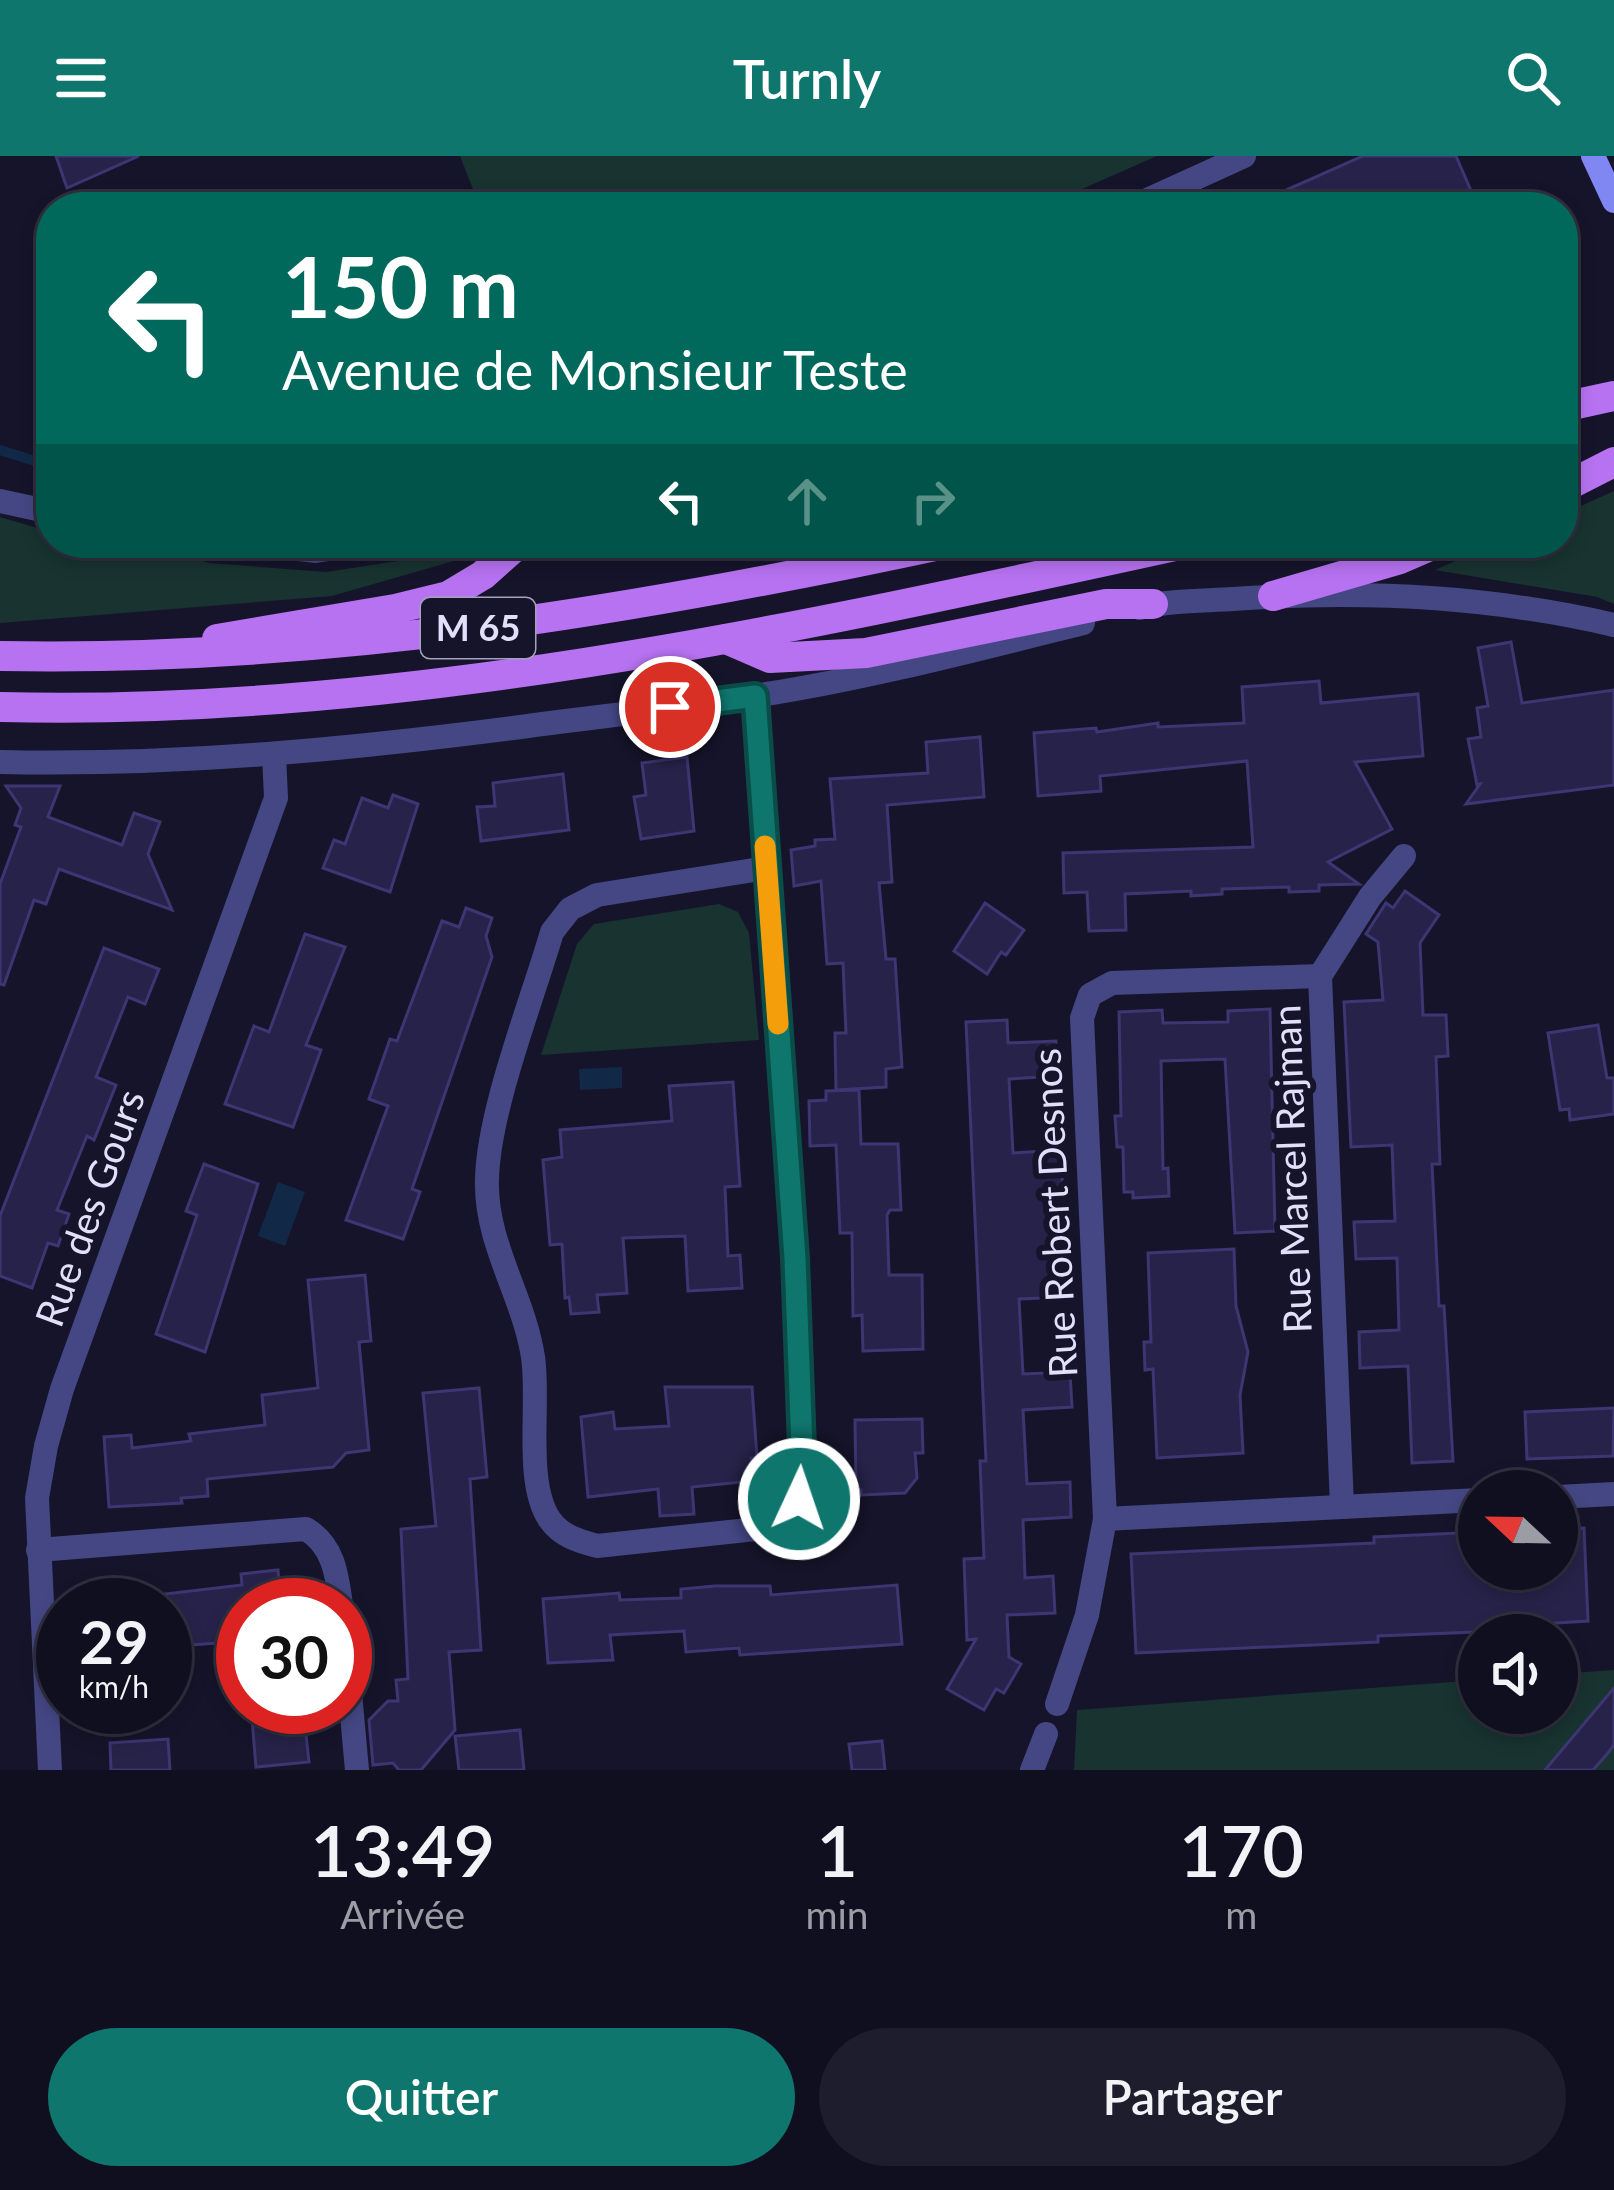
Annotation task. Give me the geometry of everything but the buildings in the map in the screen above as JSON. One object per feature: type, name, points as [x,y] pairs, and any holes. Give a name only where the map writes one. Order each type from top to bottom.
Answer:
[{"type":"main road","points":[[1578,404],[1614,396]]},
{"type":"main road","points":[[1578,459],[1614,451]]},
{"type":"main road","points":[[1578,480],[1614,462]]},
{"type":"main road","points":[[113,658],[448,596],[502,558]]},
{"type":"main road","name":"M 65","points":[[0,656],[113,658],[264,652],[556,619],[878,558]]},
{"type":"main road","name":"M 65","points":[[0,707],[109,710],[271,702],[441,682],[726,639],[1118,558]]},
{"type":"main road","points":[[1273,596],[1402,558]]},
{"type":"main road","points":[[726,639],[770,658],[866,652],[1106,604],[1153,604]]},
{"type":"street","points":[[1165,192],[1244,156]]},
{"type":"street","points":[[1593,156],[1614,201]]},
{"type":"street","points":[[0,501],[36,509]]},
{"type":"street","points":[[0,762],[105,764],[274,754],[417,741],[755,696],[978,649],[1153,604],[1273,596],[1457,601],[1544,609],[1614,625]]},
{"type":"street","points":[[755,696],[795,1258],[803,1475],[799,1499],[786,1518],[766,1528],[597,1546],[572,1540],[550,1522],[539,1495],[533,1356],[493,1232],[487,1180],[499,1112],[552,932],[570,909],[597,895],[766,868]]},
{"type":"street","name":"Rue des Gours","points":[[50,1770],[37,1498],[46,1446],[62,1389],[275,798],[274,754]]},
{"type":"street","name":"Rue Marcel Rajman","points":[[1342,1506],[1320,976],[1370,897],[1404,856]]},
{"type":"street","name":"Rue Robert Desnos","points":[[1105,1519],[1082,1018],[1090,995],[1112,982],[1320,976]]},
{"type":"street","points":[[1578,1496],[1614,1494]]},
{"type":"street","points":[[1057,1704],[1088,1615],[1105,1519],[1458,1501]]},
{"type":"street","points":[[38,1550],[306,1529],[318,1536],[335,1565],[337,1578]]},
{"type":"street","points":[[354,1734],[357,1770]]},
{"type":"street","points":[[1032,1770],[1046,1734]]},
{"type":"green space","points":[[460,156],[1157,156],[1075,192],[474,192]]},
{"type":"green space","points":[[1614,491],[1614,604],[1597,597],[1435,570],[1462,558],[1578,558],[1578,507]]},
{"type":"green space","points":[[0,517],[36,528],[36,558],[193,558],[326,572],[418,558],[464,558],[332,596],[0,623]]},
{"type":"green space","points":[[719,904],[738,912],[749,933],[759,1040],[541,1055],[577,944],[594,924]]},
{"type":"green space","points":[[1614,1670],[1614,1770],[1074,1770],[1077,1710],[1458,1682],[1458,1734],[1578,1734],[1578,1673]]},
{"type":"water","points":[[622,1067],[622,1088],[580,1090],[579,1069]]},
{"type":"water","points":[[278,1182],[305,1192],[285,1246],[258,1236]]},
{"type":"waterway","points":[[0,450],[36,461]]},
{"type":"slow traffic","points":[[765,846],[778,1024]]},
{"type":"route","points":[[670,707],[755,696],[795,1258],[803,1475],[799,1499]]}]
